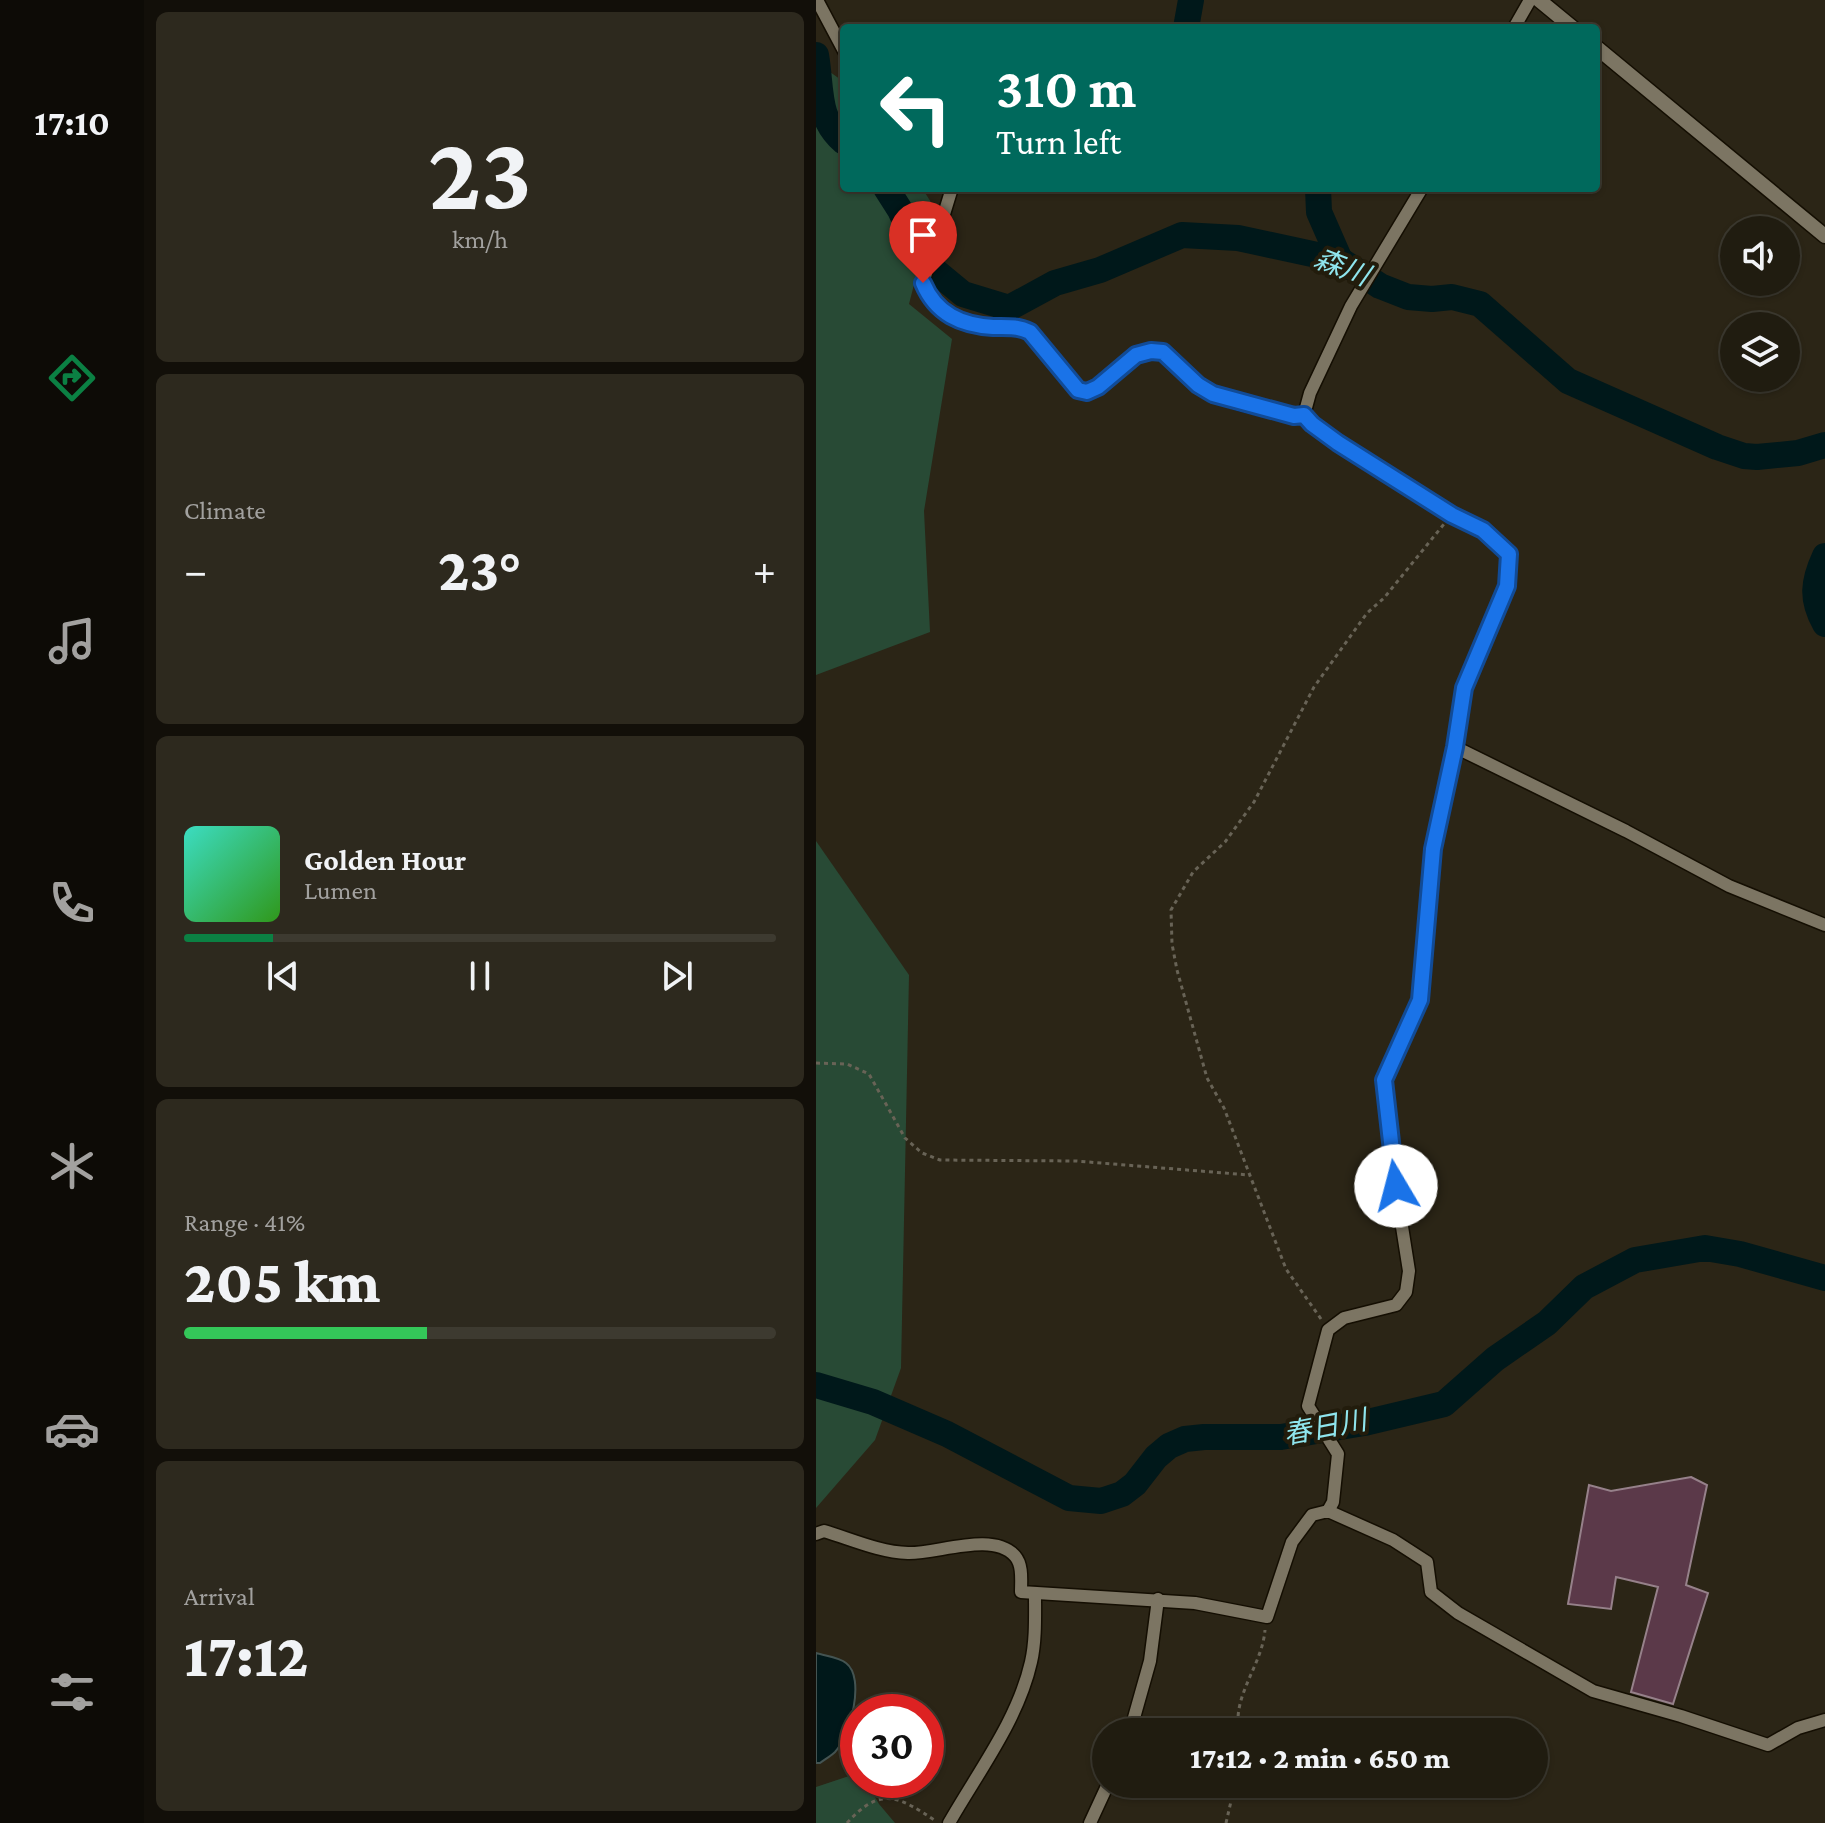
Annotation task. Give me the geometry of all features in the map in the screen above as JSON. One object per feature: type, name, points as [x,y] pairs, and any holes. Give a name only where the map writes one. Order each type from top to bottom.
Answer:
[{"type":"street","points":[[817,0],[840,43]]},
{"type":"street","points":[[1516,24],[1530,0]]},
{"type":"street","points":[[1539,0],[1568,24]]},
{"type":"street","points":[[1600,50],[1825,236]]},
{"type":"street","points":[[951,192],[923,283],[929,296],[965,324],[1020,327],[1030,332],[1078,390],[1087,392],[1098,387],[1136,355],[1163,352],[1198,385],[1213,394],[1294,416],[1304,415]]},
{"type":"street","points":[[1304,415],[1310,393],[1351,306],[1365,288],[1420,192]]},
{"type":"street","points":[[1304,415],[1338,443],[1452,515],[1483,530],[1509,554],[1507,586],[1464,688],[1433,849],[1420,1000],[1384,1080],[1391,1157],[1409,1271],[1406,1292],[1396,1305],[1344,1318],[1328,1330],[1308,1406],[1338,1454],[1333,1502],[1328,1511]]},
{"type":"street","points":[[1455,747],[1626,831],[1729,886],[1825,925]]},
{"type":"street","points":[[816,1534],[824,1531],[888,1551],[910,1553],[997,1545],[1016,1557],[1021,1573],[1021,1592],[1158,1599],[1267,1617],[1292,1542],[1312,1515],[1328,1511],[1393,1540],[1427,1562],[1431,1592],[1449,1606],[1593,1691],[1768,1745],[1798,1728],[1825,1720]]},
{"type":"street","points":[[949,1823],[1018,1701],[1031,1662],[1035,1593]]},
{"type":"street","points":[[1134,1718],[1150,1661],[1158,1599]]},
{"type":"street","points":[[1090,1823],[1102,1798]]},
{"type":"path","points":[[1328,1330],[1286,1269],[1224,1108],[1207,1078],[1177,970],[1171,910],[1193,872],[1225,842],[1254,802],[1314,687],[1367,613],[1384,598],[1452,515]]},
{"type":"path","points":[[816,1063],[847,1064],[869,1074],[905,1138],[922,1153],[940,1160],[1076,1161],[1249,1175]]},
{"type":"path","points":[[1236,1718],[1238,1703],[1264,1644],[1267,1617]]},
{"type":"path","points":[[1226,1823],[1232,1798]]},
{"type":"path","points":[[847,1823],[872,1801],[889,1799],[903,1800],[939,1823]]},
{"type":"green space","points":[[816,62],[840,79],[840,192],[925,192],[934,207],[909,304],[952,339],[924,511],[930,632],[816,675]]},
{"type":"green space","points":[[816,841],[909,975],[901,1368],[875,1440],[816,1508]]},
{"type":"green space","points":[[840,1779],[840,1798],[876,1798],[895,1823],[816,1823],[816,1787]]},
{"type":"water","points":[[816,1653],[846,1663],[852,1670],[855,1694],[840,1694],[840,1745],[835,1752],[816,1763]]},
{"type":"building","points":[[1691,1477],[1707,1485],[1686,1585],[1708,1593],[1673,1704],[1631,1692],[1658,1587],[1616,1577],[1611,1609],[1568,1604],[1589,1485],[1611,1491]]},
{"type":"waterway","points":[[1187,24],[1191,0]]},
{"type":"waterway","name":"森川","points":[[816,55],[824,113],[840,138]]},
{"type":"waterway","name":"森川","points":[[889,192],[923,261],[963,294],[1009,308],[1055,283],[1100,270],[1182,235],[1238,238],[1340,260],[1380,286],[1408,297],[1452,297],[1480,304],[1568,381],[1717,447],[1757,457],[1798,453],[1825,445]]},
{"type":"waterway","points":[[1318,192],[1319,212],[1340,260]]},
{"type":"waterway","name":"森川","points":[[1825,556],[1815,590],[1817,606],[1825,624]]},
{"type":"waterway","name":"春日川","points":[[816,1385],[873,1402],[947,1434],[1069,1498],[1101,1501],[1122,1494],[1135,1484],[1156,1457],[1169,1446],[1185,1439],[1281,1437],[1364,1423],[1444,1404],[1495,1359],[1547,1323],[1584,1287],[1635,1260],[1705,1248],[1740,1254],[1825,1278]]},
{"type":"route","points":[[923,283],[929,296],[965,324],[1020,327],[1030,332],[1078,390],[1087,392],[1098,387],[1136,355],[1163,352],[1198,385],[1213,394],[1294,416],[1304,415],[1338,443],[1452,515],[1483,530],[1509,554],[1507,586],[1464,688],[1433,849],[1420,1000],[1384,1080],[1396,1186]]}]
